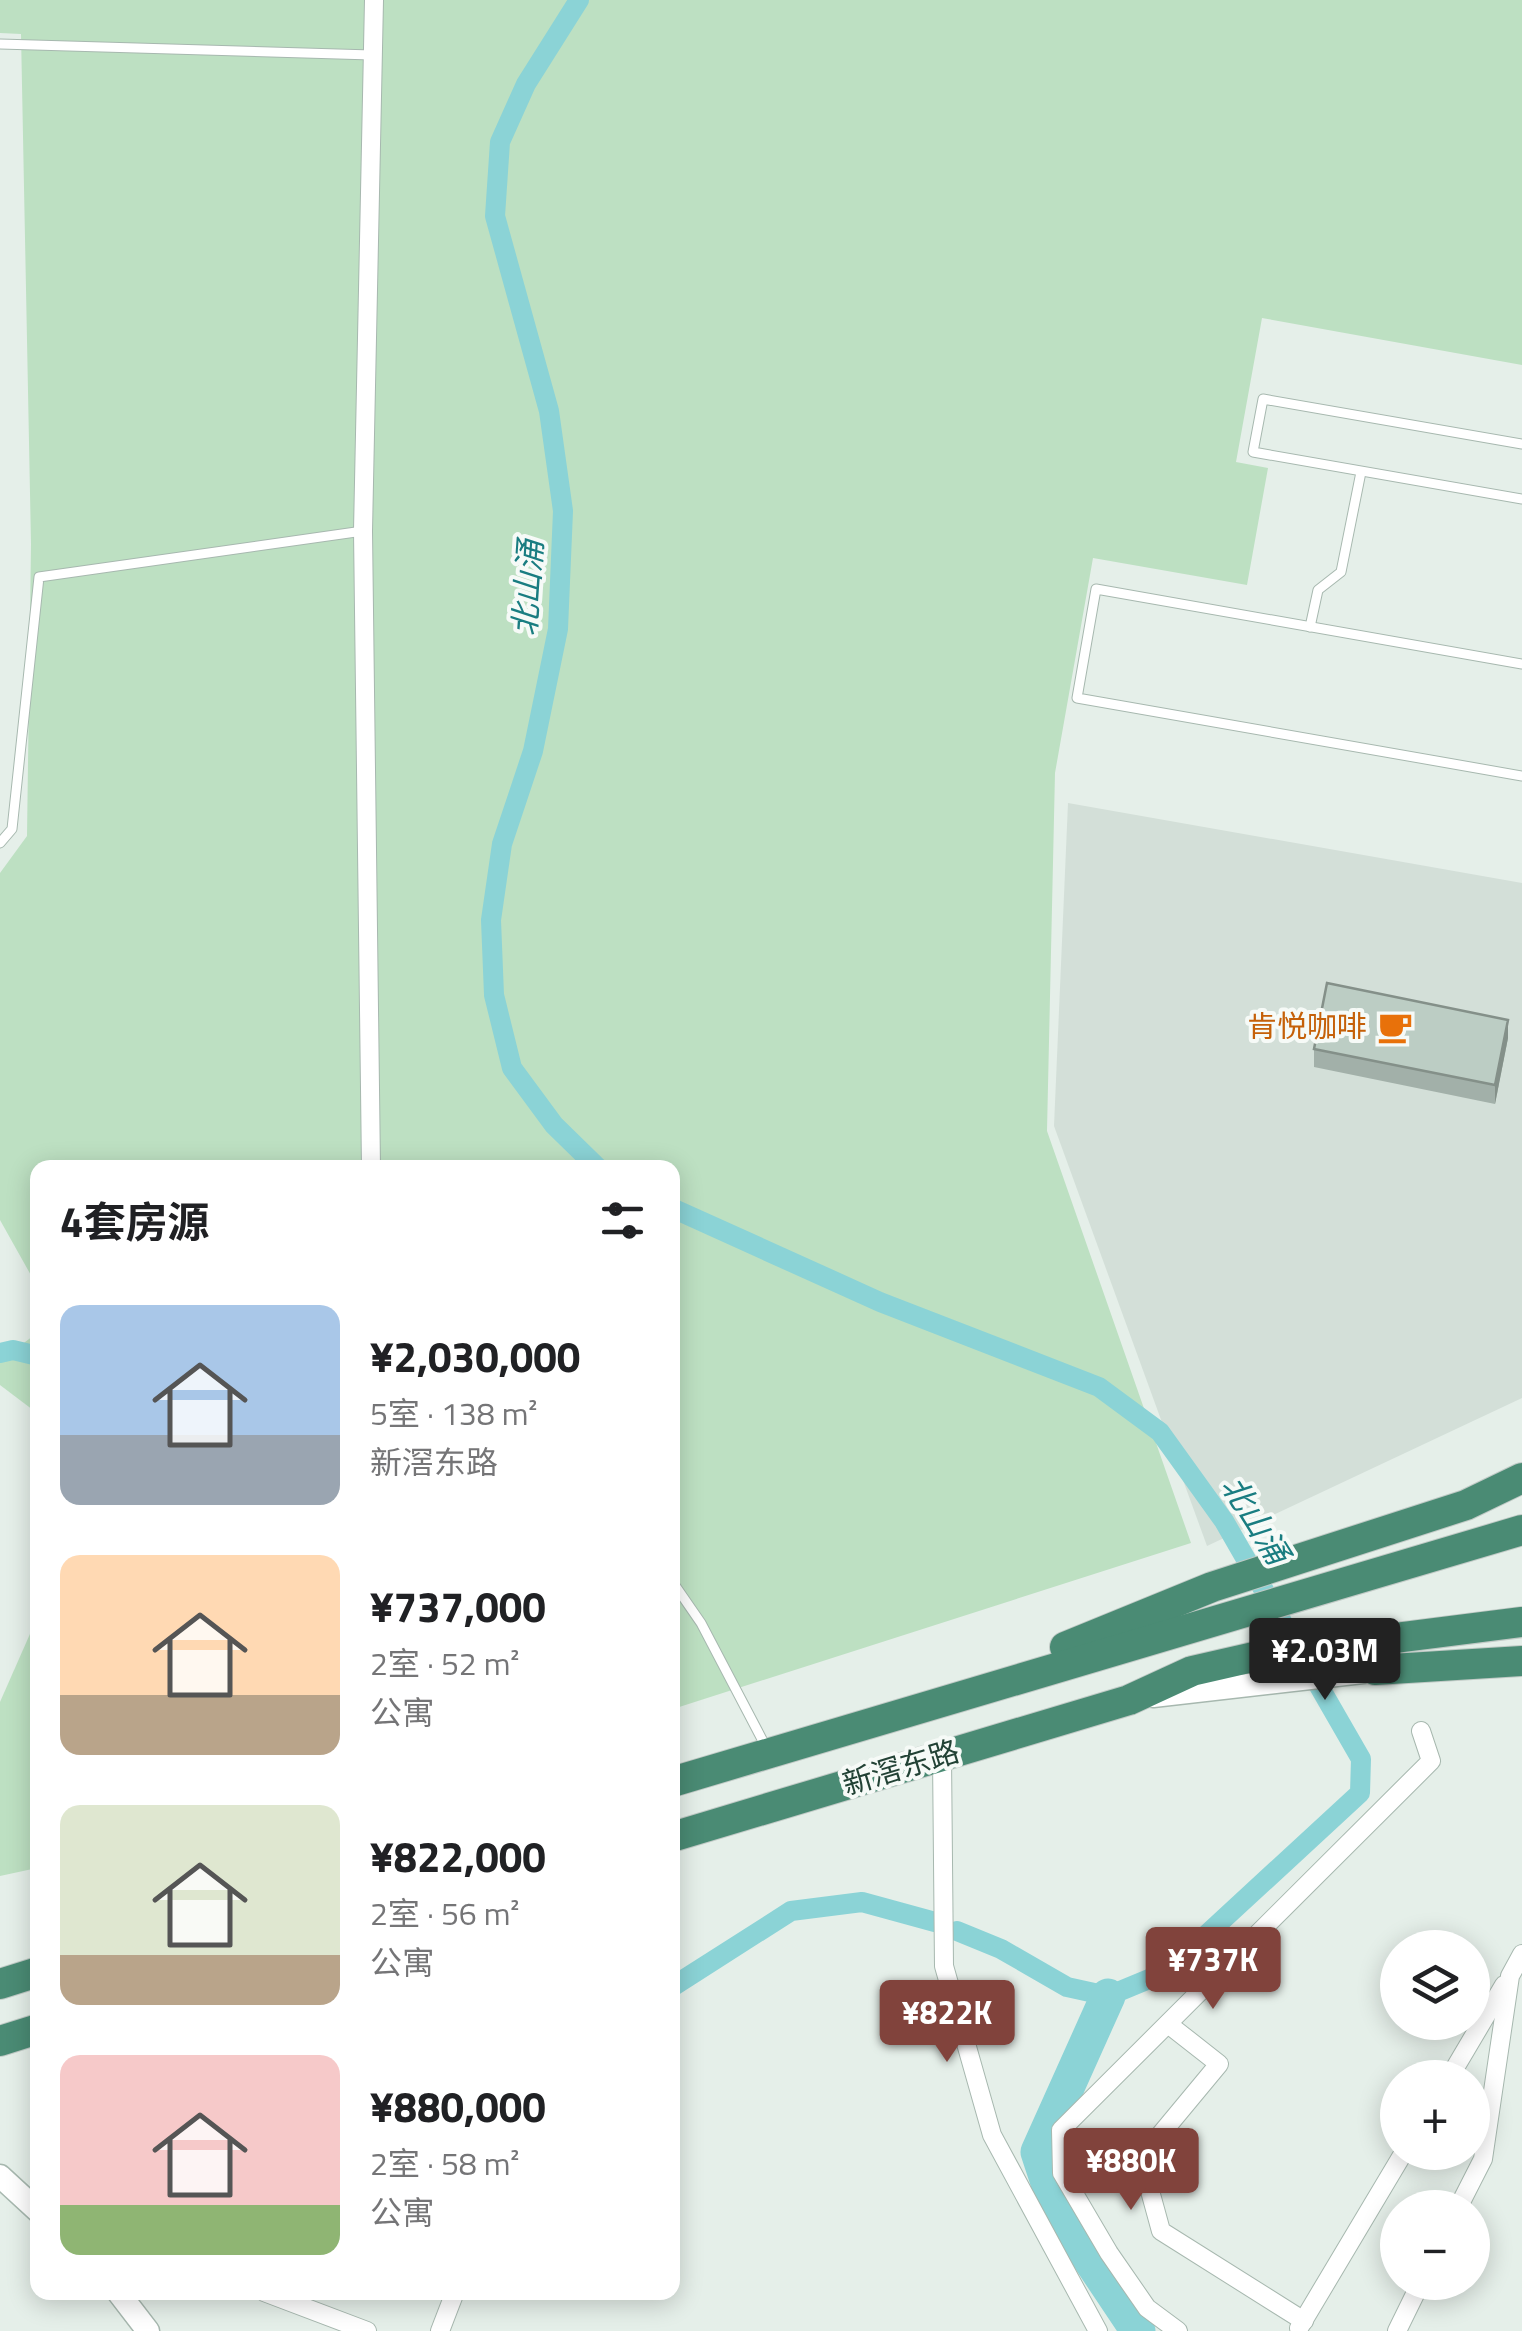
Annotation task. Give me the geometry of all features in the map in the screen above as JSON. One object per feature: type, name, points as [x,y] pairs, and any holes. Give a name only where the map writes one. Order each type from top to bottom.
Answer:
[{"type":"highway","points":[[876,1722],[1212,1588],[1507,1490],[1522,1478]]},
{"type":"highway","name":"新滘东路","points":[[680,1780],[1522,1530]]},
{"type":"highway","name":"新滘东路","points":[[680,1835],[1129,1700],[1192,1671],[1265,1669],[1358,1641],[1522,1622]]},
{"type":"highway","points":[[1376,1670],[1522,1657]]},
{"type":"highway","points":[[0,1984],[30,1975]]},
{"type":"highway","points":[[0,2041],[30,2032]]},
{"type":"street","points":[[371,1160],[363,531],[374,0]]},
{"type":"street","points":[[1265,1669],[1376,1670]]},
{"type":"street","points":[[1178,2331],[1147,2308],[1062,2173],[1061,2130],[1431,1761],[1422,1731]]},
{"type":"street","points":[[942,1756],[944,1966],[992,2135],[1098,2331]]},
{"type":"street","points":[[1460,2060],[1522,1954]]},
{"type":"street","points":[[1467,2190],[1482,2159],[1510,1976]]},
{"type":"street","points":[[1168,2024],[1218,2064],[1141,2158],[1160,2231],[1301,2326],[1393,2170]]},
{"type":"street","points":[[0,2176],[30,2204]]},
{"type":"street","points":[[124,2300],[148,2331]]},
{"type":"street","points":[[285,2300],[367,2331]]},
{"type":"street","points":[[440,2331],[452,2300]]},
{"type":"street","points":[[1397,2331],[1412,2300]]},
{"type":"lane","points":[[0,44],[372,55]]},
{"type":"lane","points":[[1522,444],[1263,399],[1253,452],[1522,499]]},
{"type":"lane","points":[[1310,627],[1318,590],[1341,572],[1360,472]]},
{"type":"lane","points":[[0,843],[12,829],[39,577],[363,531]]},
{"type":"lane","points":[[1522,664],[1096,590],[1077,698],[1522,776]]},
{"type":"lane","points":[[680,1593],[701,1623],[770,1754]]},
{"type":"shaded area","points":[[1068,803],[1522,883],[1522,1398],[1207,1546],[1054,1126]]},
{"type":"green space","points":[[0,0],[1522,0],[1522,365],[1262,318],[1236,462],[1268,468],[1247,585],[1093,558],[1055,773],[1047,1131],[1191,1543],[680,1707],[680,1160],[30,1160],[30,1274],[0,1220],[0,873],[27,836],[31,544],[21,34],[0,33]]},
{"type":"green space","points":[[30,1338],[30,1408],[0,1385],[0,1361]]},
{"type":"green space","points":[[30,1634],[30,1870],[0,1876],[0,1702]]},
{"type":"building","points":[[1327,983],[1508,1020],[1495,1085],[1314,1049]]},
{"type":"waterway","name":"北山涌","points":[[579,0],[526,84],[500,142],[495,216],[549,411],[563,511],[558,629],[533,751],[502,844],[491,920],[494,995],[512,1068],[554,1125],[590,1160]]},
{"type":"waterway","name":"北山涌","points":[[680,1212],[880,1302],[1099,1387],[1160,1432],[1224,1521],[1361,1759],[1360,1793],[1166,1972],[1108,1996],[1067,1987],[1001,1949],[957,1931]]},
{"type":"waterway","name":"北山涌","points":[[0,1353],[13,1350],[30,1354]]},
{"type":"waterway","name":"北山涌","points":[[680,1982],[791,1911],[862,1902],[935,1922]]},
{"type":"waterway","points":[[1108,1996],[1038,2152],[1057,2210],[1138,2331]]},
{"type":"place","name":"肯悦咖啡","points":[[1395,1027]]}]
